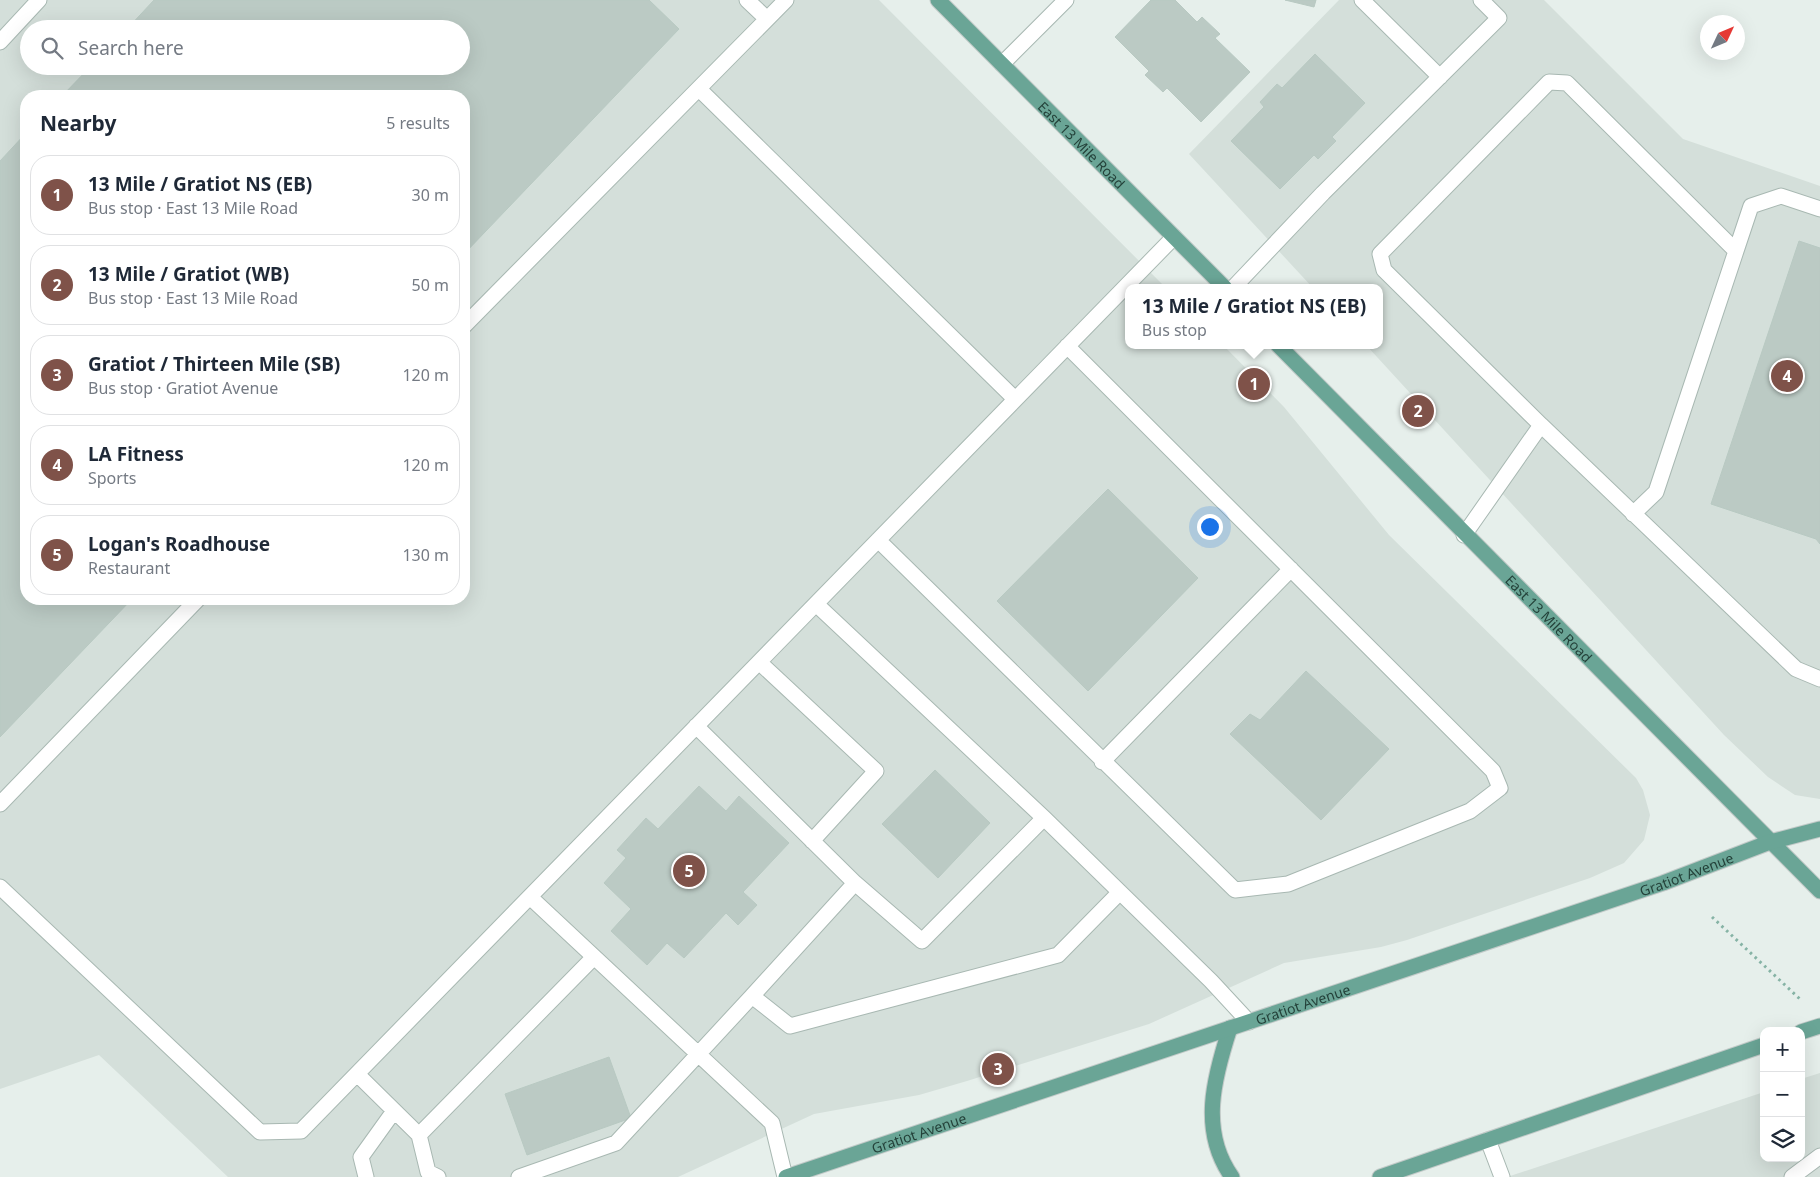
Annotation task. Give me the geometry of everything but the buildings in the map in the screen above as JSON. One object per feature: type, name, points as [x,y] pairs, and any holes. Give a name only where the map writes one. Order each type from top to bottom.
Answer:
[{"type":"main road","name":"East 13 Mile Road","points":[[938,0],[1222,284]]},
{"type":"main road","name":"East 13 Mile Road","points":[[1282,349],[1385,451],[1464,535],[1712,781],[1820,892]]},
{"type":"main road","name":"Gratiot Avenue","points":[[786,1177],[1663,884],[1770,842],[1820,829]]},
{"type":"main road","points":[[1805,1031],[1820,1026]]},
{"type":"main road","points":[[1230,1028],[1217,1068],[1211,1104],[1214,1140],[1223,1165],[1232,1177]]},
{"type":"main road","points":[[1380,1177],[1760,1046]]},
{"type":"lane","points":[[20,20],[39,0]]},
{"type":"lane","points":[[747,0],[767,19]]},
{"type":"lane","points":[[470,320],[786,0]]},
{"type":"lane","points":[[1002,64],[1066,0]]},
{"type":"lane","points":[[1362,0],[1440,77]]},
{"type":"lane","points":[[1237,284],[1323,193],[1499,18],[1481,0]]},
{"type":"lane","points":[[0,42],[20,20]]},
{"type":"lane","points":[[1736,251],[1567,84],[1549,82],[1380,254],[1384,270],[1633,514],[1796,669],[1820,679]]},
{"type":"lane","points":[[699,89],[1015,399]]},
{"type":"lane","points":[[1633,514],[1656,492],[1751,206],[1781,196],[1820,209]]},
{"type":"lane","points":[[1128,284],[1174,237]]},
{"type":"lane","points":[[0,887],[260,1132],[301,1131],[1125,287]]},
{"type":"lane","points":[[878,540],[1234,890],[1288,884],[1470,811],[1500,788],[1493,771],[1067,346]]},
{"type":"lane","points":[[1464,535],[1541,425]]},
{"type":"lane","points":[[1102,762],[1290,568]]},
{"type":"lane","points":[[816,604],[1044,818],[1211,981],[1249,1022]]},
{"type":"lane","points":[[0,804],[192,605]]},
{"type":"lane","points":[[759,662],[876,770],[812,841]]},
{"type":"lane","points":[[696,726],[855,883],[922,941],[1044,818]]},
{"type":"lane","points":[[519,1177],[616,1143],[855,883]]},
{"type":"lane","points":[[752,996],[790,1026],[1058,955],[1120,892]]},
{"type":"lane","points":[[530,897],[772,1123],[786,1177]]},
{"type":"lane","points":[[419,1135],[594,957]]},
{"type":"lane","points":[[357,1074],[419,1135],[428,1172],[438,1177]]},
{"type":"lane","points":[[366,1177],[361,1157],[394,1111]]},
{"type":"lane","points":[[1488,1140],[1502,1177]]},
{"type":"lane","points":[[1792,1177],[1820,1156]]},
{"type":"path","points":[[1712,916],[1801,1000]]},
{"type":"shaded area","points":[[0,0],[879,0],[1162,284],[1125,284],[1125,349],[1227,349],[1284,407],[1389,535],[1636,778],[1643,790],[1650,815],[1644,840],[1624,863],[1590,878],[1407,940],[1381,947],[1284,963],[1149,1024],[967,1081],[919,1095],[814,1114],[678,1177],[228,1177],[99,1055],[0,1089]]},
{"type":"shaded area","points":[[1339,0],[1544,0],[1683,139],[1820,186],[1820,799],[1795,795],[1768,777],[1724,735],[1370,349],[1383,349],[1383,284],[1309,284],[1189,154]]},
{"type":"shaded area","points":[[1820,1073],[1820,1177],[1507,1177],[1760,1093],[1760,1162],[1805,1162],[1805,1078]]},
{"type":"place","name":"LA Fitness","points":[[1787,376]]},
{"type":"place","name":"13 Mile / Gratiot NS (EB)","points":[[1254,384]]},
{"type":"place","name":"13 Mile / Gratiot (WB)","points":[[1418,411]]},
{"type":"place","name":"Logan's Roadhouse","points":[[689,871]]},
{"type":"place","name":"Gratiot / Thirteen Mile (SB)","points":[[998,1069]]}]
